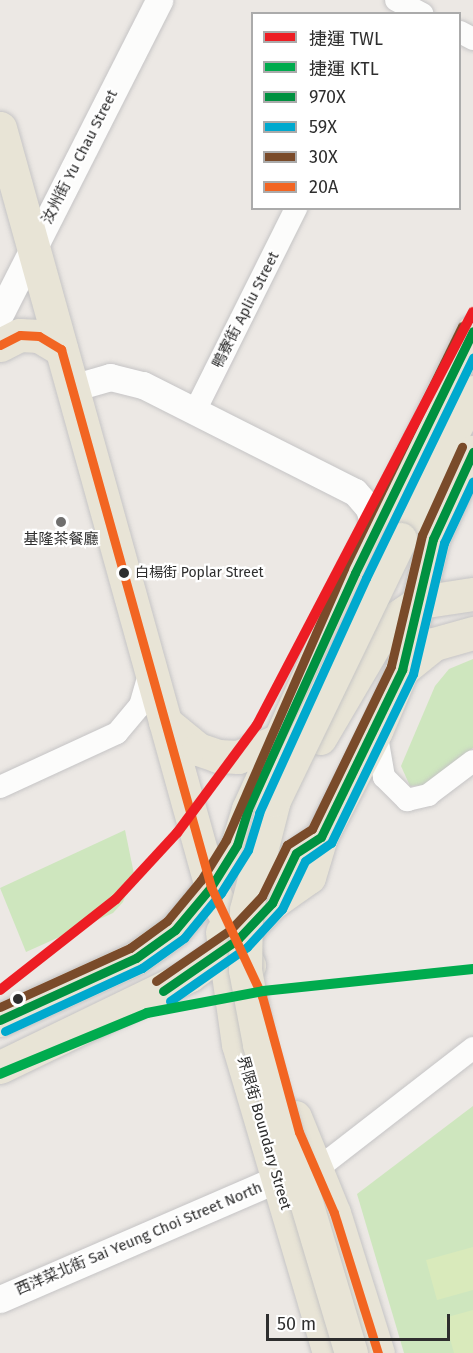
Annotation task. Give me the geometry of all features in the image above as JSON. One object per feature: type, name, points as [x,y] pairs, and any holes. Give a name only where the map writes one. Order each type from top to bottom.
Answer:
[{"type":"main road","name":"界限街 Boundary Street","points":[[0,128],[150,670],[230,945],[238,1044],[329,1353]]},
{"type":"main road","points":[[0,1020],[136,958],[216,898],[279,740],[375,530],[473,331]]},
{"type":"main road","points":[[0,345],[20,335],[39,336],[62,350]]},
{"type":"main road","points":[[351,1353],[259,1044],[246,970],[246,910],[260,841],[278,790],[473,392]]},
{"type":"main road","points":[[0,1067],[162,991],[230,945],[272,903],[309,877],[321,837],[376,731],[402,670],[420,602],[433,538],[473,452]]},
{"type":"main road","points":[[237,845],[259,829],[298,776],[372,642],[420,602],[473,594]]},
{"type":"main road","points":[[402,670],[434,644],[473,633]]},
{"type":"main road","points":[[165,722],[198,749],[218,756],[238,757],[279,740]]},
{"type":"main road","name":"界限街 Boundary Street","points":[[230,945],[262,996],[299,1132],[316,1170],[378,1353]]},
{"type":"street","name":"汝州街 Yu Chau Street","points":[[0,314],[159,0]]},
{"type":"street","points":[[396,5],[416,12]]},
{"type":"street","name":"鴨寮街 Apliu Street","points":[[195,411],[295,210]]},
{"type":"street","points":[[72,388],[126,378],[355,492],[369,508],[375,530]]},
{"type":"street","points":[[0,787],[117,733],[140,706],[150,670]]},
{"type":"street","points":[[376,731],[384,777],[407,800],[429,795],[473,761]]},
{"type":"street","points":[[316,1170],[473,1048]]},
{"type":"street","name":"西洋菜北街 Sai Yeung Choi Street North","points":[[0,1299],[277,1179]]},
{"type":"green space","points":[[473,659],[473,748],[425,785],[410,786],[401,766],[435,686],[449,669]]},
{"type":"green space","points":[[125,830],[134,874],[123,902],[113,913],[26,952],[0,888]]},
{"type":"green space","points":[[473,1106],[473,1353],[404,1353],[357,1194]]},
{"type":"green space","points":[[473,1247],[473,1290],[437,1300],[426,1260]]},
{"type":"green space","points":[[473,1310],[473,1353],[454,1353],[444,1318]]},
{"type":"metro line","name":"TWL","points":[[0,990],[116,899],[177,833],[257,725],[473,312]]},
{"type":"metro line","name":"KTL","points":[[0,1074],[147,1013],[263,991],[473,969]]},
{"type":"transit line","name":"30X","points":[[0,1007],[130,948],[167,921],[201,880],[226,840],[344,568],[462,326]]},
{"type":"transit line","name":"970X","points":[[0,1020],[136,958],[175,930],[211,887],[237,845],[248,809],[355,573],[473,331]]},
{"type":"transit line","name":"20A","points":[[0,345],[20,335],[39,336],[61,349]]},
{"type":"transit line","name":"20A","points":[[61,349],[211,887],[262,996],[299,1132],[334,1213],[378,1353]]},
{"type":"transit line","name":"59X","points":[[5,1031],[142,968],[184,938],[221,893],[248,850],[259,813],[366,578],[473,358]]},
{"type":"transit line","name":"30X","points":[[156,981],[230,930],[262,896],[287,845],[312,829],[391,666],[422,535],[462,447]]},
{"type":"transit line","name":"970X","points":[[163,991],[238,939],[272,903],[296,853],[321,837],[402,670],[433,539],[473,452]]},
{"type":"transit line","name":"59X","points":[[170,1001],[247,947],[282,909],[305,861],[331,843],[413,674],[444,543],[473,481]]},
{"type":"place","name":"基隆茶餐廳","points":[[61,522]]},
{"type":"place","name":"白楊街 Poplar Street","points":[[124,573]]}]
